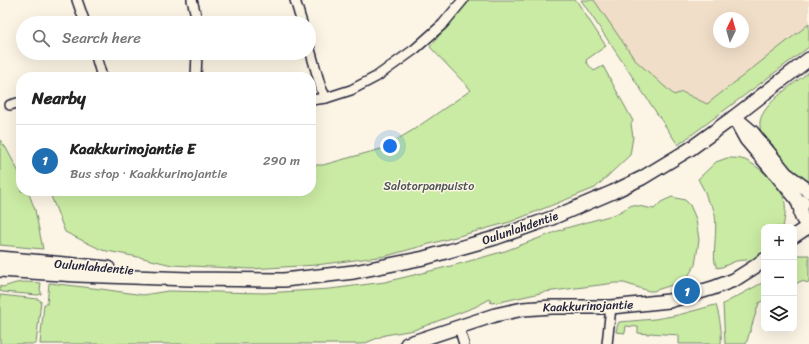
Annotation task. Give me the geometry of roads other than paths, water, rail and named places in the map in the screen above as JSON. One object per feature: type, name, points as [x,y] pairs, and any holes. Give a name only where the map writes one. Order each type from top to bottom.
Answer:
[{"type":"main road","name":"Oulunlahdentie","points":[[0,270],[77,275],[189,279],[284,280],[354,272],[424,258],[494,238],[552,218],[614,192],[642,178],[690,149],[809,59]]},
{"type":"main road","points":[[734,117],[752,132],[786,174],[809,191]]},
{"type":"main road","points":[[734,117],[746,139],[797,199],[804,222],[809,226],[797,234]]},
{"type":"main road","points":[[795,224],[801,212],[802,204],[809,197]]},
{"type":"main road","name":"Oulunlahdentie","points":[[0,258],[89,266],[189,279]]},
{"type":"main road","name":"Kaakkurinojantie","points":[[408,344],[495,315],[523,309],[552,307],[610,307],[669,301],[734,280],[761,262]]},
{"type":"street","points":[[77,0],[82,16]]},
{"type":"street","points":[[192,0],[196,16]]},
{"type":"street","points":[[295,0],[300,16]]},
{"type":"street","points":[[316,99],[326,98],[351,90],[376,77],[415,50],[443,24],[463,0]]},
{"type":"street","points":[[97,60],[101,72]]},
{"type":"street","points":[[196,72],[197,60]]},
{"type":"street","points":[[313,60],[321,88],[326,98]]},
{"type":"street","points":[[10,105],[16,103]]},
{"type":"street","points":[[607,344],[610,307]]},
{"type":"street","points":[[459,327],[464,344]]},
{"type":"place","name":"Kaakkurinojantie E","points":[[687,291]]},
{"type":"park label","name":"Salotorpanpuisto","points":[[429,186]]}]
